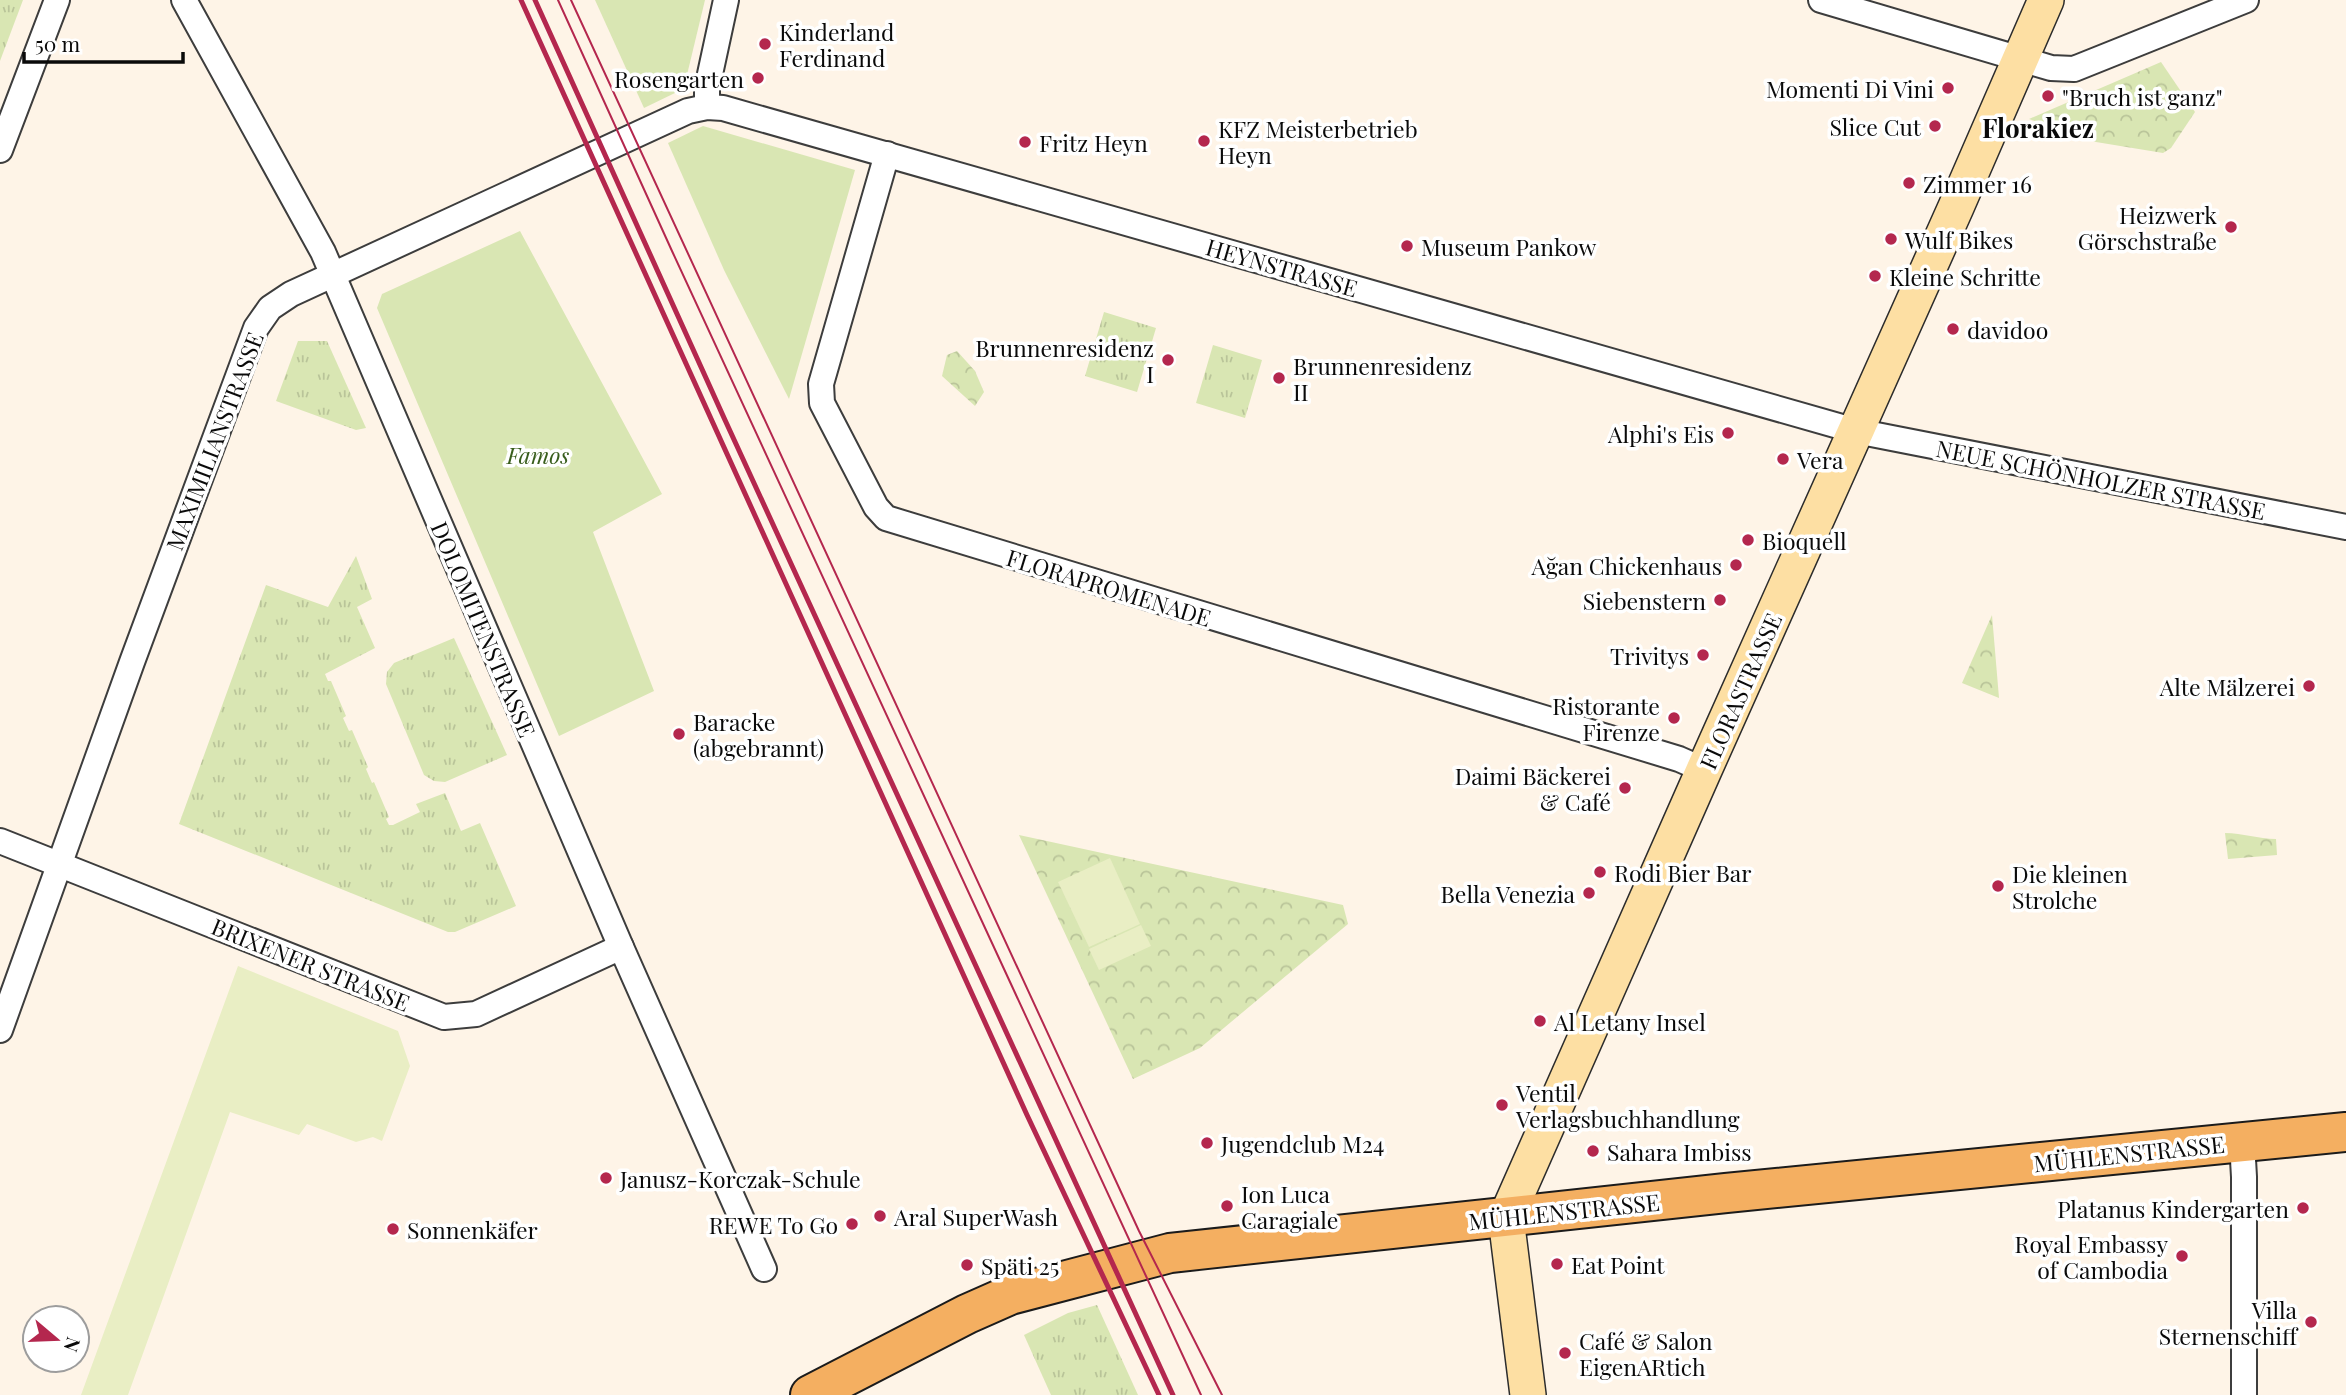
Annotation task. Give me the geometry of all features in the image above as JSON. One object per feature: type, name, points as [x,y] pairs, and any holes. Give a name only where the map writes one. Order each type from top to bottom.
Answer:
[{"type":"main road","name":"MÜHLENSTRASSE","points":[[810,1395],[967,1314],[1010,1295],[1170,1252],[2346,1132]]},
{"type":"street","points":[[0,150],[57,0]]},
{"type":"street","name":"DOLOMITENSTRASSE","points":[[184,0],[317,241],[621,947],[764,1269]]},
{"type":"street","points":[[707,107],[708,88],[726,0]]},
{"type":"street","points":[[1821,0],[2051,68],[2074,69],[2246,0]]},
{"type":"street","name":"FLORASTRASSE","points":[[1506,1218],[2046,0]]},
{"type":"street","name":"MAXIMILIANSTRASSE","points":[[0,1030],[256,328],[270,308],[291,294],[688,111],[707,107]]},
{"type":"street","name":"HEYNSTRASSE","points":[[707,107],[723,108],[887,154],[1856,431]]},
{"type":"street","name":"FLORAPROMENADE","points":[[887,154],[821,384],[822,403],[876,507],[886,518],[1679,759],[1704,770]]},
{"type":"street","name":"NEUE SCHÖNHOLZER STRASSE","points":[[1856,431],[2346,527]]},
{"type":"street","name":"BRIXENER STRASSE","points":[[0,841],[444,1017],[476,1014],[621,947]]},
{"type":"street","points":[[2242,1142],[2244,1395]]},
{"type":"street","points":[[1506,1218],[1528,1395]]},
{"type":"green space","points":[[0,0],[23,0],[0,61]]},
{"type":"green space","points":[[595,0],[705,0],[686,79],[677,92],[644,108]]},
{"type":"green space","points":[[2161,62],[2195,112],[2171,148],[2163,153],[2096,142],[2029,119]]},
{"type":"green space","points":[[703,126],[855,170],[789,399],[724,270],[668,143]]},
{"type":"green space","name":"Famos","points":[[520,231],[662,494],[593,532],[654,691],[559,736],[377,308],[382,294]]},
{"type":"green space","points":[[1104,312],[1156,328],[1137,392],[1085,376]]},
{"type":"green space","points":[[298,341],[327,341],[366,428],[356,430],[276,401]]},
{"type":"green space","points":[[1213,345],[1262,360],[1245,418],[1196,403]]},
{"type":"green space","points":[[957,351],[975,371],[984,392],[975,406],[942,376],[947,355]]},
{"type":"green space","points":[[356,556],[372,599],[357,607],[375,648],[325,674],[328,681],[331,681],[346,716],[343,718],[349,731],[352,730],[368,767],[366,769],[389,817],[386,819],[389,825],[393,825],[420,812],[416,804],[445,793],[461,831],[480,823],[516,906],[455,932],[448,932],[179,824],[266,585],[328,607]]},
{"type":"green space","points":[[1992,615],[1999,698],[1962,683]]},
{"type":"green space","points":[[454,638],[507,755],[445,782],[434,781],[424,775],[386,684],[387,672],[394,663]]},
{"type":"green space","points":[[2225,833],[2276,839],[2277,855],[2228,859]]},
{"type":"green space","points":[[1019,835],[1343,905],[1348,924],[1200,1048],[1133,1079]]},
{"type":"green space","points":[[1110,858],[1140,924],[1089,947],[1058,882]]},
{"type":"green space","points":[[1141,925],[1151,946],[1099,970],[1089,949]]},
{"type":"green space","points":[[238,966],[398,1031],[410,1066],[382,1141],[373,1137],[356,1142],[307,1124],[299,1135],[230,1112],[128,1395],[81,1395],[91,1374],[91,1368]]},
{"type":"green space","points":[[1097,1305],[1138,1395],[1051,1395],[1024,1335],[1068,1313]]},
{"type":"tram line","points":[[558,0],[1201,1395]]},
{"type":"tram line","points":[[571,0],[1139,1231],[1222,1395]]},
{"type":"railway","points":[[521,0],[1027,1115],[1159,1395]]},
{"type":"railway","points":[[535,0],[1173,1395]]},
{"type":"place","name":"Kinderland Ferdinand","points":[[765,44]]},
{"type":"place","name":"Rosengarten","points":[[758,78]]},
{"type":"place","name":"Momenti Di Vini","points":[[1948,88]]},
{"type":"place","name":"\"Bruch ist ganz\"","points":[[2048,96]]},
{"type":"place","name":"Slice Cut","points":[[1935,126]]},
{"type":"place","name":"KFZ Meisterbetrieb Heyn","points":[[1204,141]]},
{"type":"place","name":"Fritz Heyn","points":[[1025,142]]},
{"type":"place","name":"Zimmer 16","points":[[1909,183]]},
{"type":"place","name":"Heizwerk Görschstraße","points":[[2231,227]]},
{"type":"place","name":"Wulf Bikes","points":[[1891,239]]},
{"type":"place","name":"Museum Pankow","points":[[1407,246]]},
{"type":"place","name":"Kleine Schritte","points":[[1875,276]]},
{"type":"place","name":"davidoo","points":[[1953,329]]},
{"type":"place","name":"Brunnenresidenz I","points":[[1168,360]]},
{"type":"place","name":"Brunnenresidenz II","points":[[1279,378]]},
{"type":"place","name":"Alphi's Eis","points":[[1728,433]]},
{"type":"place","name":"Vera","points":[[1783,459]]},
{"type":"place","name":"Bioquell","points":[[1748,540]]},
{"type":"place","name":"Ağan Chickenhaus","points":[[1736,565]]},
{"type":"place","name":"Siebenstern","points":[[1720,600]]},
{"type":"place","name":"Trivitys","points":[[1703,655]]},
{"type":"place","name":"Alte Mälzerei","points":[[2309,686]]},
{"type":"place","name":"Ristorante Firenze","points":[[1674,718]]},
{"type":"place","name":"Baracke (abgebrannt)","points":[[679,734]]},
{"type":"place","name":"Daimi Bäckerei & Café","points":[[1625,788]]},
{"type":"place","name":"Rodi Bier Bar","points":[[1600,872]]},
{"type":"place","name":"Die kleinen Strolche","points":[[1998,886]]},
{"type":"place","name":"Bella Venezia","points":[[1589,893]]},
{"type":"place","name":"Al Letany Insel","points":[[1540,1021]]},
{"type":"place","name":"Ventil Verlagsbuchhandlung","points":[[1502,1105]]},
{"type":"place","name":"Jugendclub M24","points":[[1207,1143]]},
{"type":"place","name":"Sahara Imbiss","points":[[1593,1151]]},
{"type":"place","name":"Janusz-Korczak-Schule","points":[[606,1178]]},
{"type":"place","name":"Ion Luca Caragiale","points":[[1227,1206]]},
{"type":"place","name":"Platanus Kindergarten","points":[[2303,1208]]},
{"type":"place","name":"Aral SuperWash","points":[[880,1216]]},
{"type":"place","name":"REWE To Go","points":[[852,1224]]},
{"type":"place","name":"Sonnenkäfer","points":[[393,1229]]},
{"type":"place","name":"Royal Embassy of Cambodia","points":[[2182,1256]]},
{"type":"place","name":"Eat Point","points":[[1557,1264]]},
{"type":"place","name":"Späti 25","points":[[967,1265]]},
{"type":"place","name":"Villa Sternenschiff","points":[[2311,1322]]},
{"type":"place","name":"Café & Salon EigenARtich","points":[[1565,1353]]},
{"type":"district","name":"Florakiez","points":[[2038,127]]}]
